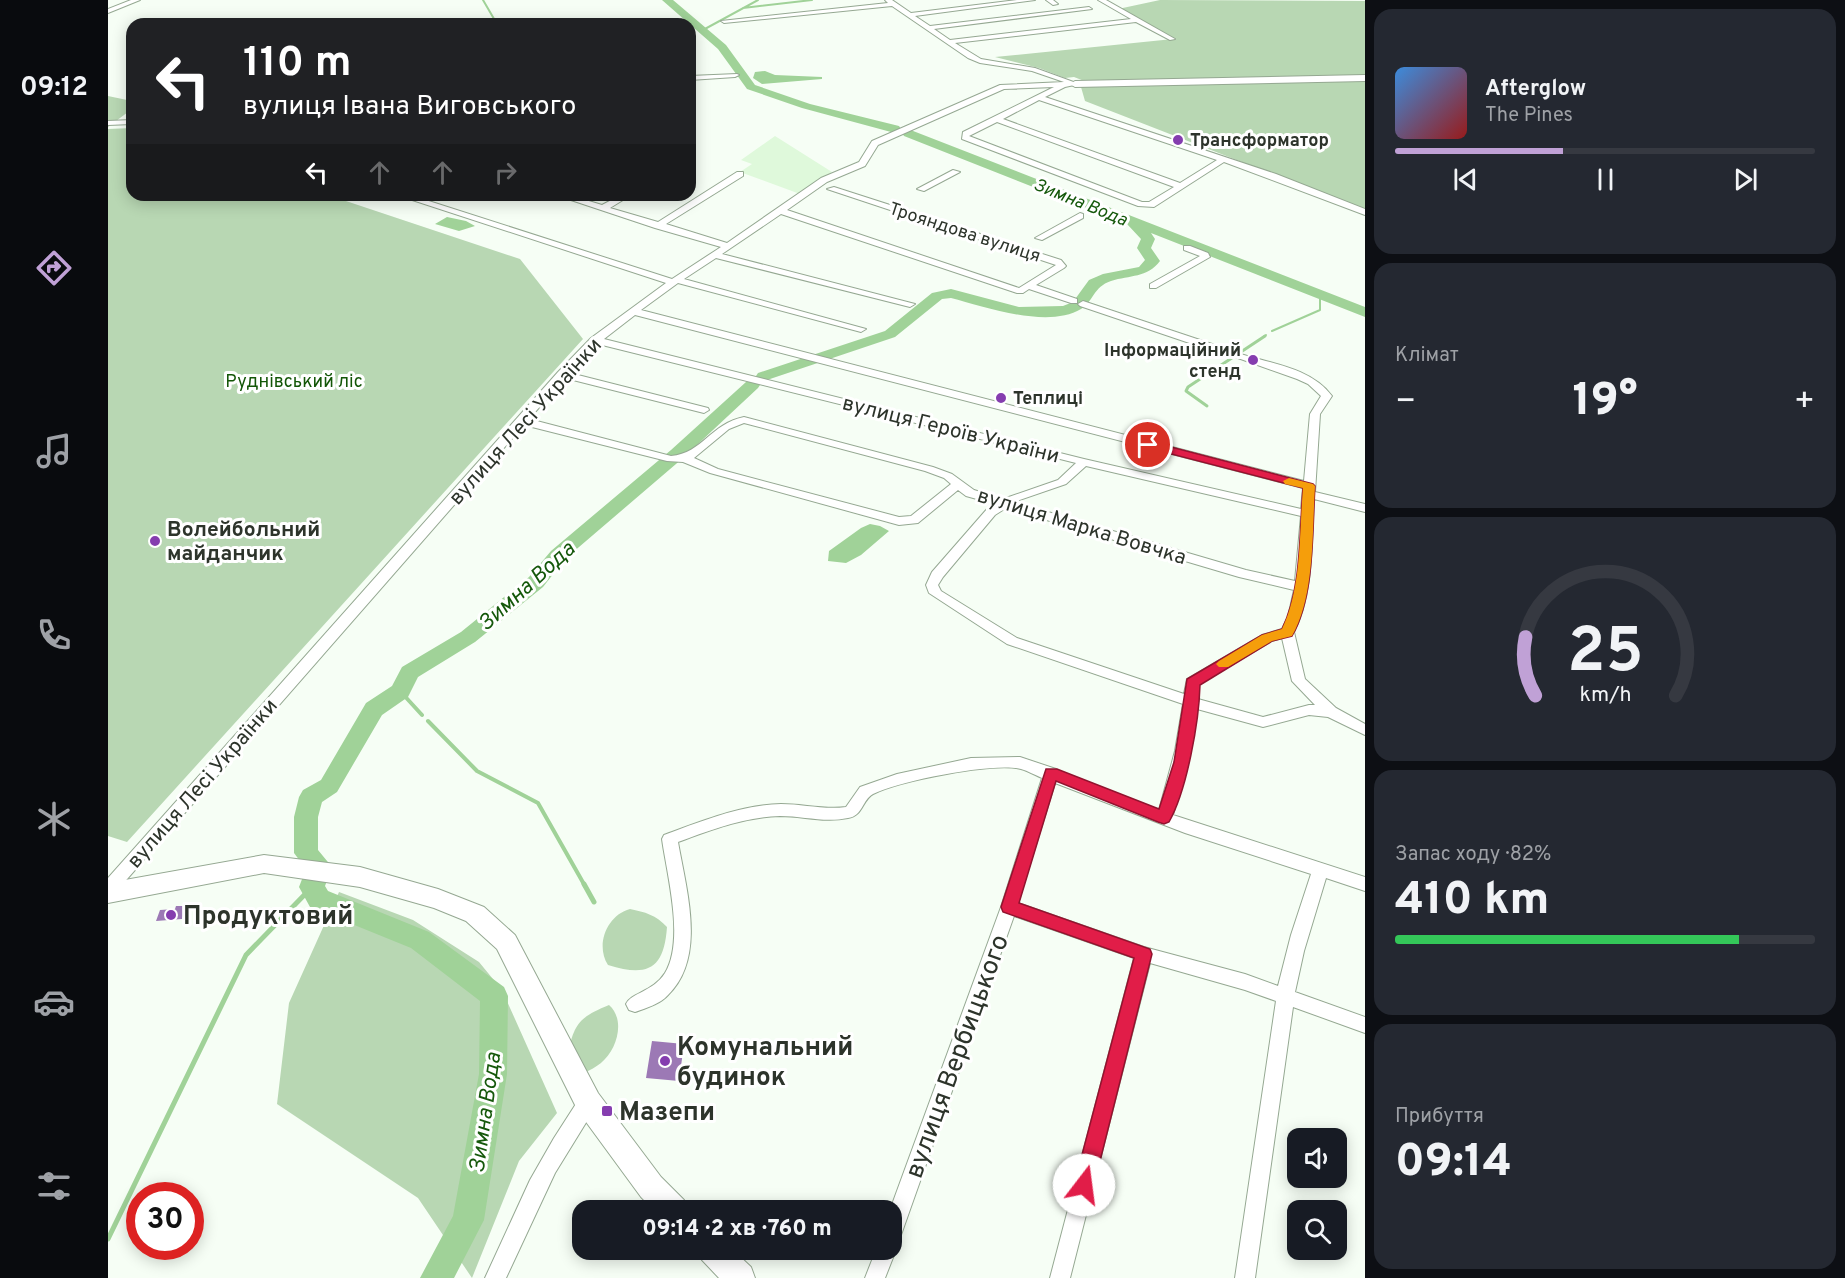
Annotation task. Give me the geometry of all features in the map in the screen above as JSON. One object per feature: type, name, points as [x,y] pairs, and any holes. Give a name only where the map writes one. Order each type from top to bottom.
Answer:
[{"type":"street","points":[[108,11],[137,0]]},
{"type":"street","points":[[909,15],[1032,0]]},
{"type":"street","points":[[1101,0],[1172,39]]},
{"type":"street","points":[[724,21],[890,2],[961,52],[980,61],[1033,69],[1069,84],[1365,78]]},
{"type":"street","points":[[929,28],[1089,9]]},
{"type":"street","points":[[949,42],[1137,20]]},
{"type":"street","points":[[696,78],[735,75]]},
{"type":"street","points":[[1069,84],[966,134],[965,138],[1141,204],[1151,205],[1222,160]]},
{"type":"street","name":"вулиця Лесі Українки","points":[[108,891],[562,374],[595,340],[674,281],[824,180],[862,165],[875,143],[1003,87],[1069,84]]},
{"type":"street","points":[[1039,98],[1293,184],[1365,212]]},
{"type":"street","points":[[997,119],[1182,187]]},
{"type":"street","points":[[108,123],[126,122]]},
{"type":"street","points":[[921,189],[956,172]]},
{"type":"street","points":[[658,226],[740,174]]},
{"type":"street","name":"Трояндова вулиця","points":[[780,211],[1020,291],[1061,266],[1058,262],[831,189]]},
{"type":"street","points":[[420,201],[674,281],[861,329]]},
{"type":"street","points":[[582,201],[728,246]]},
{"type":"street","points":[[605,207],[616,201]]},
{"type":"street","points":[[1039,238],[1080,216]]},
{"type":"street","points":[[1153,286],[1205,255],[1187,248]]},
{"type":"street","points":[[715,255],[910,304]]},
{"type":"street","name":"Трояндова вулиця","points":[[1029,286],[1226,352]]},
{"type":"street","points":[[632,311],[1309,490],[1365,508]]},
{"type":"street","name":"вулиця Героїв України","points":[[595,340],[1084,462],[1306,514]]},
{"type":"street","points":[[1240,357],[1311,381],[1323,389],[1327,396],[1315,414],[1301,587],[1295,617],[1287,632],[1299,681],[1331,712],[1365,730]]},
{"type":"street","points":[[562,374],[704,410]]},
{"type":"street","name":"вулиця Марка Вовчка","points":[[686,459],[693,456],[734,420],[744,420],[929,469],[948,476],[970,494],[1244,574],[1301,587]]},
{"type":"street","points":[[523,421],[670,458],[686,459],[714,471],[899,521],[914,520],[958,484]]},
{"type":"street","points":[[1084,462],[1062,482],[1003,503],[980,522],[936,575],[932,585],[935,593],[1012,641],[1192,702],[1263,722],[1309,710],[1331,712]]},
{"type":"street","points":[[1164,818],[1181,762],[1192,702],[1192,682],[1267,638],[1287,632]]},
{"type":"street","points":[[635,1004],[662,991],[671,978],[678,959],[681,939],[680,906],[670,840],[751,812],[783,810],[833,816],[851,812],[865,791],[897,780],[971,764],[1020,763],[1051,773],[1191,829],[1365,884]]},
{"type":"street","name":"вулиця Вербицького","points":[[902,1204],[1009,907],[1051,773]]},
{"type":"street","points":[[108,891],[264,864],[346,875],[438,899],[476,914],[506,942],[588,1102],[651,1187],[664,1200]]},
{"type":"street","points":[[1245,1278],[1285,998],[1320,871]]},
{"type":"street","points":[[1009,907],[1144,954],[1245,982],[1365,1025]]},
{"type":"street","points":[[1060,1278],[1144,954]]},
{"type":"street","points":[[495,1278],[526,1207],[560,1141],[588,1102]]},
{"type":"street","points":[[722,1260],[740,1278]]},
{"type":"street","points":[[875,1278],[882,1260]]},
{"type":"shaded area","points":[[765,71],[775,75],[822,77],[822,79],[762,84],[753,78],[755,72]]},
{"type":"shaded area","points":[[775,136],[832,172],[800,194],[740,172],[752,164],[741,160]]},
{"type":"shaded area","points":[[447,217],[466,221],[475,226],[459,231],[435,224]]},
{"type":"shaded area","points":[[870,524],[889,531],[861,555],[846,563],[828,561],[829,551]]},
{"type":"green space","points":[[1160,0],[1365,1],[1365,76],[1092,84],[1074,77],[1065,78],[1039,68],[995,57],[1173,39],[1118,9]]},
{"type":"green space","points":[[1365,81],[1365,210],[1085,101],[1081,87]]},
{"type":"green space","points":[[108,96],[126,100],[126,114],[108,127]]},
{"type":"green space","name":"Руднівський ліс","points":[[126,128],[126,201],[346,201],[520,259],[583,339],[127,842],[108,836],[108,129]]},
{"type":"green space","points":[[339,892],[413,920],[479,962],[502,990],[557,1113],[519,1161],[472,1278],[418,1198],[277,1104],[289,1003]]},
{"type":"green space","points":[[630,909],[650,915],[667,927],[662,953],[651,967],[643,970],[622,969],[608,965],[604,957],[605,932],[615,917]]},
{"type":"green space","points":[[609,1005],[617,1019],[615,1043],[601,1063],[584,1073],[568,1054],[573,1035],[580,1022],[591,1013]]},
{"type":"building","name":"Продуктовий","points":[[176,906],[186,906],[182,919],[156,921],[160,910],[175,909]]},
{"type":"building","name":"Комунальний будинок","points":[[652,1041],[684,1044],[679,1081],[646,1078]]},
{"type":"waterway","points":[[483,0],[494,18]]},
{"type":"waterway","name":"Зимна Вода","points":[[667,0],[688,18]]},
{"type":"waterway","points":[[743,8],[758,0]]},
{"type":"waterway","points":[[743,8],[812,0]]},
{"type":"waterway","points":[[703,30],[743,8]]},
{"type":"waterway","name":"Зимна Вода","points":[[696,25],[722,47],[751,87],[806,106],[895,129]]},
{"type":"waterway","name":"Зимна Вода","points":[[853,346],[890,334],[937,296],[951,293],[1019,312],[1065,310],[1078,305],[1094,283],[1108,277],[1144,270],[1153,261],[1144,248],[1148,239],[1132,221],[908,133]]},
{"type":"waterway","points":[[1136,223],[1365,312]]},
{"type":"waterway","points":[[1272,331],[1320,310],[1320,295]]},
{"type":"waterway","points":[[1207,406],[1186,391],[1188,387],[1265,336]]},
{"type":"waterway","name":"Зимна Вода","points":[[764,376],[847,348]]},
{"type":"waterway","name":"Зимна Вода","points":[[436,1278],[468,1220],[493,1074],[494,996],[420,940],[319,899],[312,887],[319,867],[306,853],[306,817],[311,797],[329,786],[374,709],[400,691],[410,672],[468,637],[536,582],[558,555],[677,454],[752,385]]},
{"type":"waterway","points":[[400,691],[422,715]]},
{"type":"waterway","points":[[428,721],[477,771],[538,803],[585,886]]},
{"type":"waterway","points":[[584,884],[594,902]]},
{"type":"waterway","points":[[108,1239],[246,955],[312,887]]},
{"type":"slow traffic","points":[[1223,664],[1267,638],[1287,632],[1295,617],[1301,587],[1309,486],[1289,481]]},
{"type":"place","name":"Трансформатор","points":[[1178,140]]},
{"type":"place","name":"Інформаційний стенд","points":[[1253,360]]},
{"type":"place","name":"Теплиці","points":[[1001,398]]},
{"type":"place","name":"Волейбольний майданчик","points":[[155,541]]},
{"type":"place","name":"Продуктовий","points":[[171,915]]},
{"type":"place","name":"Комунальний будинок","points":[[665,1061]]},
{"type":"place","name":"Мазепи","points":[[607,1111]]},
{"type":"route","points":[[1084,1185],[1144,954],[1009,907],[1051,773],[1164,818],[1181,762],[1192,702],[1192,682],[1267,638],[1287,632],[1295,617],[1301,587],[1309,486],[1148,445]]}]
